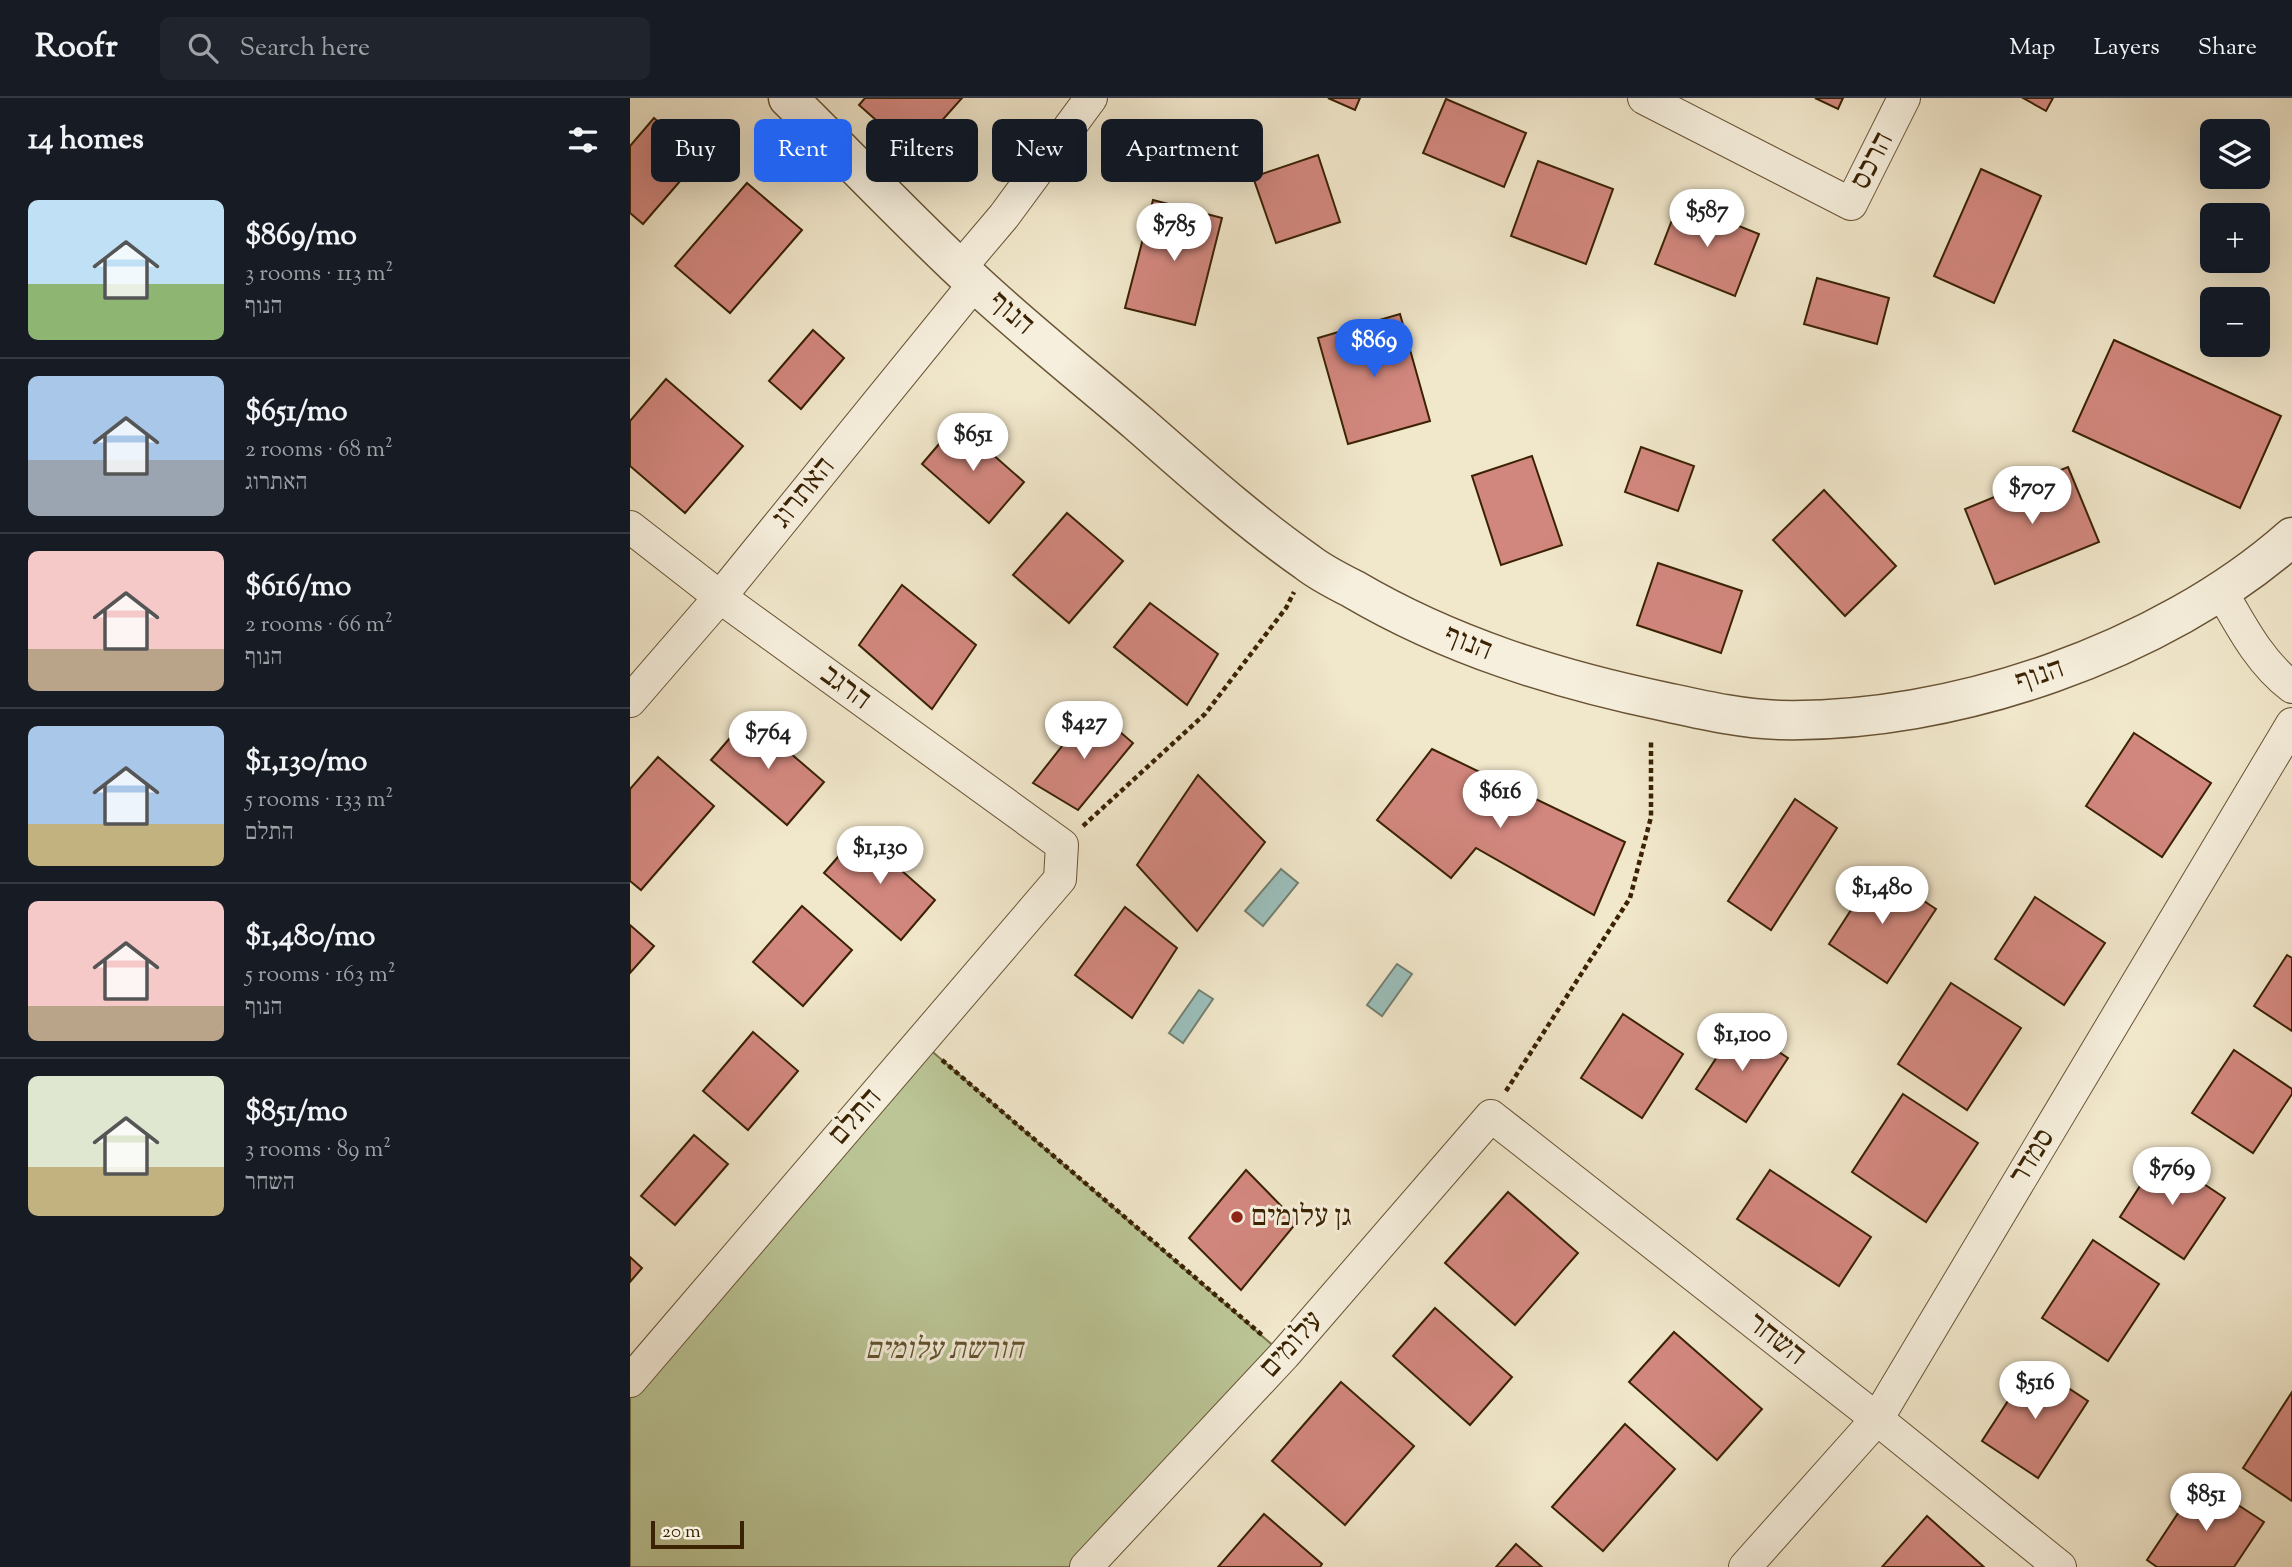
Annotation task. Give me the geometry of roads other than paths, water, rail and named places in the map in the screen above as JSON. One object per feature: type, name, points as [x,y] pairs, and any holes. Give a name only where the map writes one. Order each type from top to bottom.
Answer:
[{"type":"street","name":"הנוף","points":[[789,98],[967,275],[1241,512],[1309,564],[1387,609],[1482,651],[1570,680],[1710,711],[1777,720],[1883,716],[1975,697],[2051,674],[2150,632],[2221,592],[2292,537]]},
{"type":"street","name":"האתרוג","points":[[630,701],[720,597],[967,275],[1004,216],[1091,98]]},
{"type":"street","name":"הרכס","points":[[1644,98],[1851,204],[1905,98]]},
{"type":"street","name":"הרגב","points":[[630,527],[720,597],[1062,845]]},
{"type":"street","points":[[2221,592],[2244,633],[2276,676],[2292,687]]},
{"type":"street","name":"סמדר","points":[[1745,1567],[1877,1419],[2292,724]]},
{"type":"street","name":"התלם","points":[[630,1381],[1060,879],[1062,845]]},
{"type":"street","name":"השחר","points":[[1491,1116],[1877,1419],[2060,1567]]},
{"type":"street","name":"עלומים","points":[[1086,1567],[1284,1355],[1491,1116]]},
{"type":"water","points":[[1281,869],[1298,883],[1263,926],[1245,911]]},
{"type":"water","points":[[1397,964],[1412,974],[1382,1016],[1367,1005]]},
{"type":"water","points":[[1199,990],[1213,999],[1183,1043],[1169,1033]]},
{"type":"place","name":"גן עלומים","points":[[1237,1217]]},
{"type":"park label","name":"חורשת עלומים","points":[[944,1350]]}]
